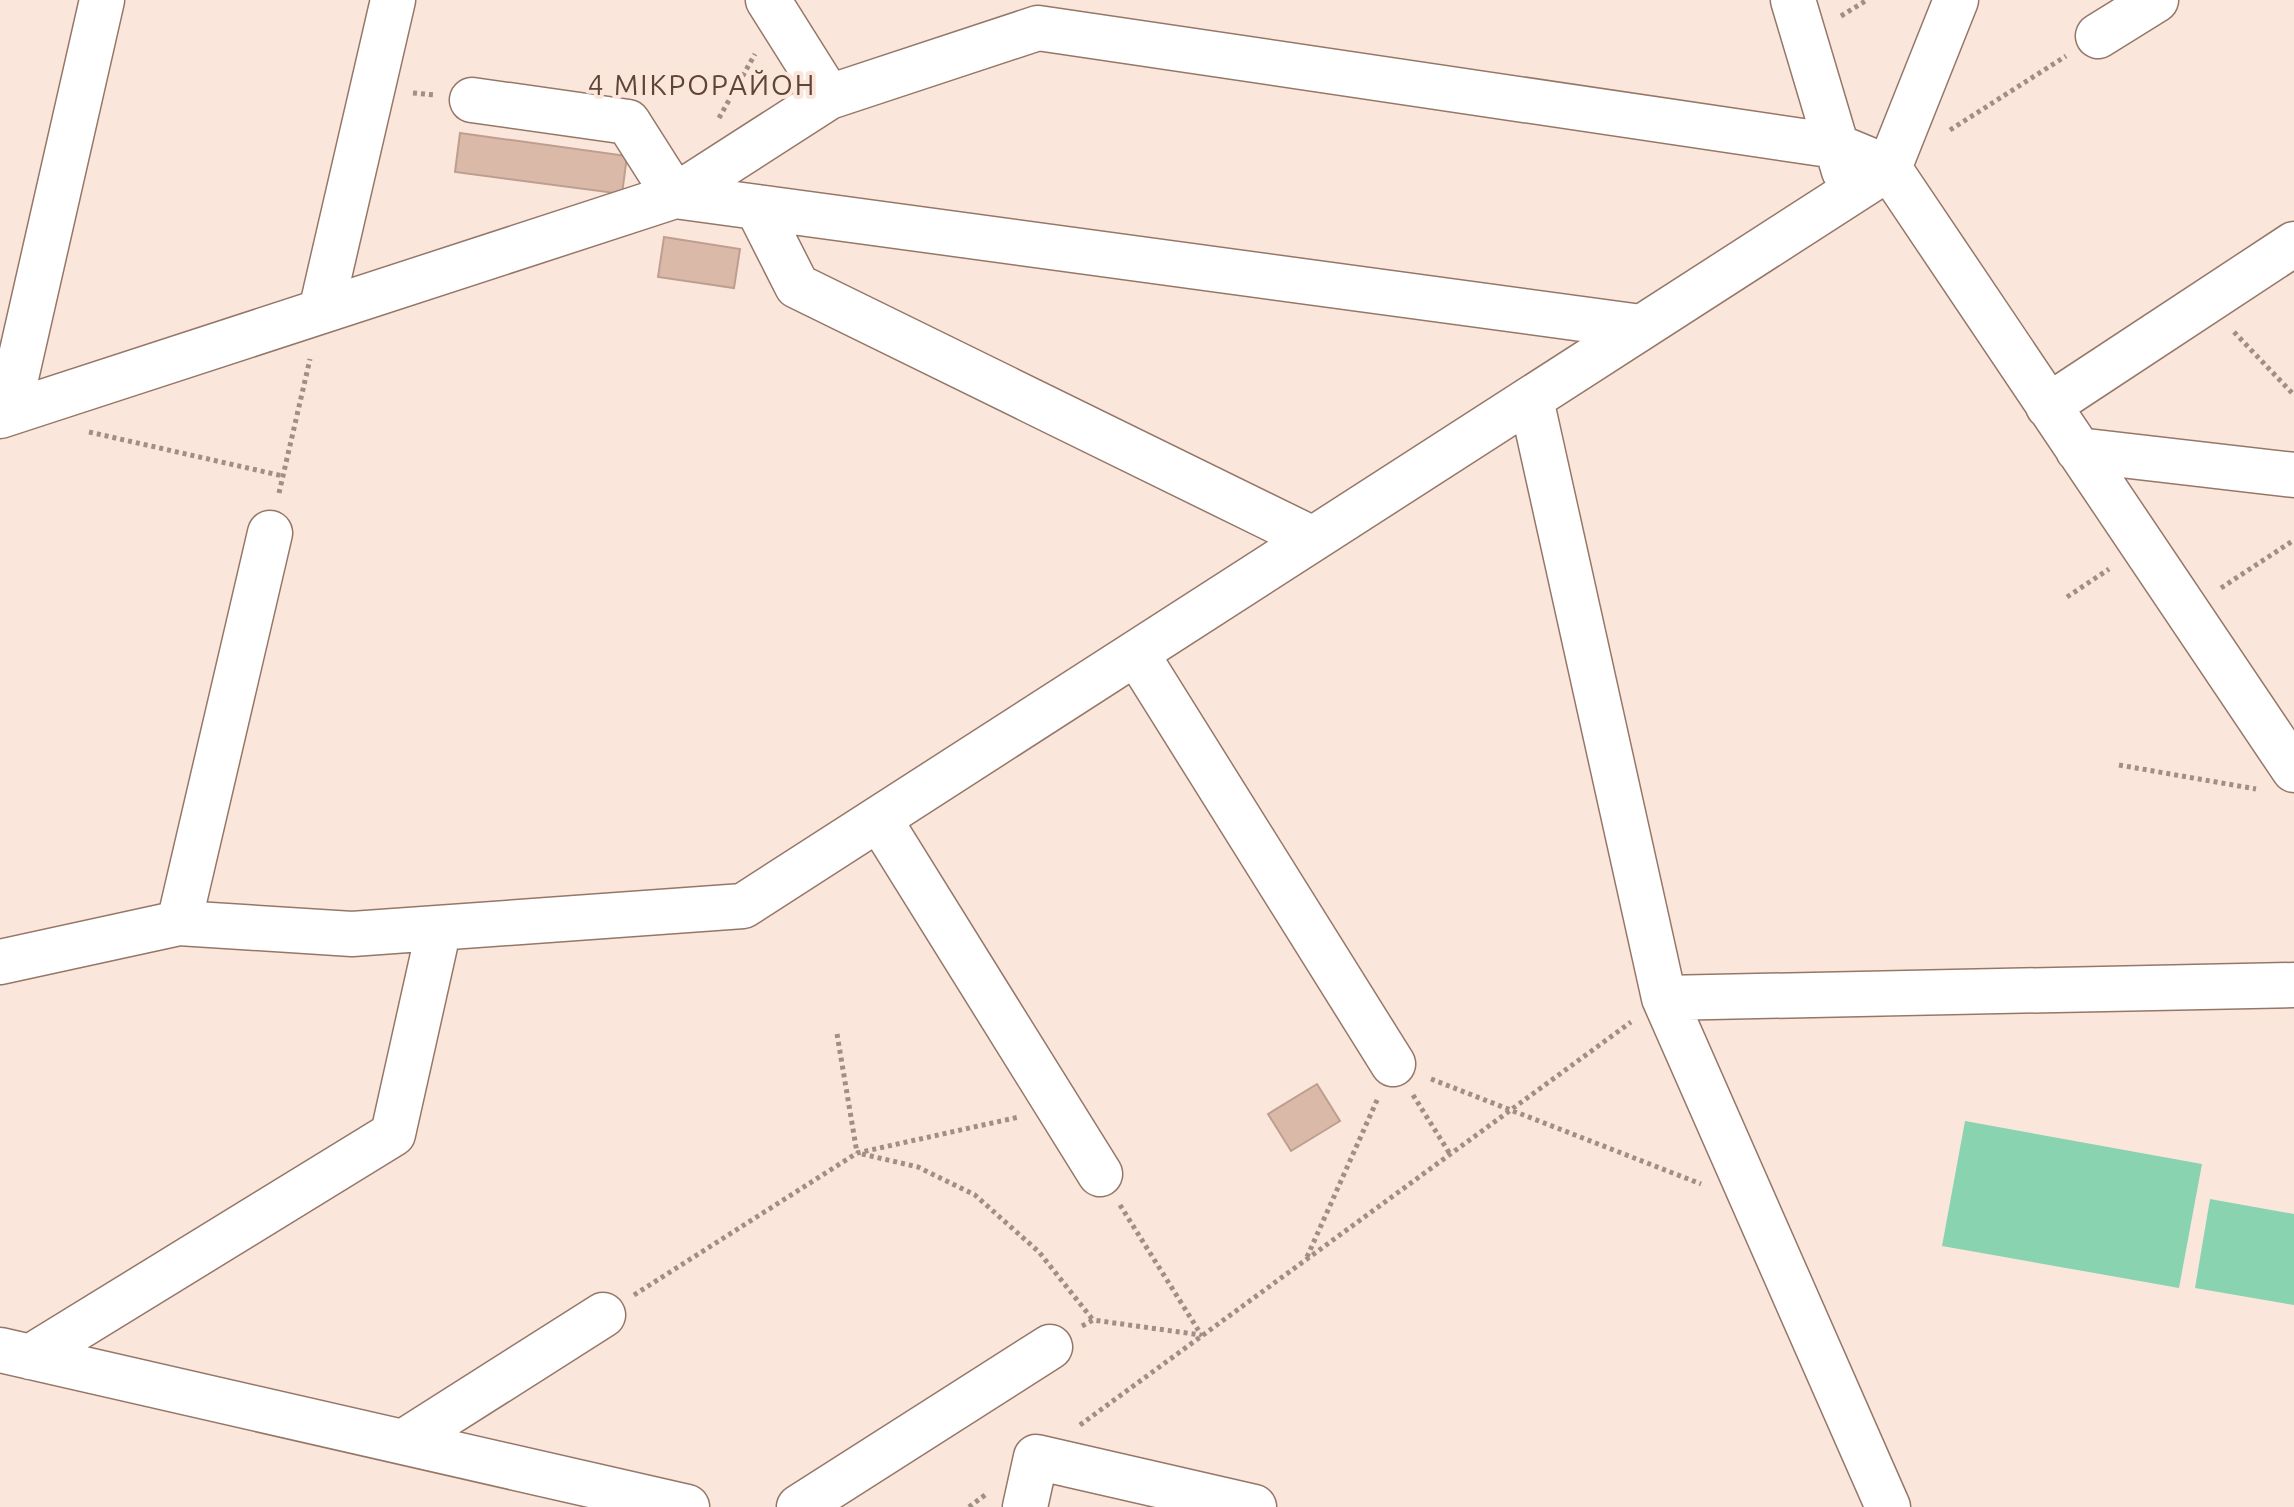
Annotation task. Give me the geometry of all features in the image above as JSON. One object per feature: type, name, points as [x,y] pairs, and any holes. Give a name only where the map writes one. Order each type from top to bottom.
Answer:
[{"type":"lane","points":[[4,414],[102,0]]},
{"type":"lane","points":[[321,311],[393,0]]},
{"type":"lane","points":[[1793,0],[1850,193]]},
{"type":"lane","points":[[0,962],[179,923],[352,934],[743,906],[1889,168],[1956,0]]},
{"type":"lane","points":[[2098,36],[2156,0]]},
{"type":"lane","points":[[772,7],[829,97]]},
{"type":"lane","points":[[4,414],[675,196],[829,97],[1038,28],[1836,146],[1889,168],[2186,610],[2279,780]]},
{"type":"lane","points":[[472,100],[628,122],[675,196],[1641,327]]},
{"type":"lane","points":[[757,207],[797,286],[1313,539]]},
{"type":"lane","points":[[2048,406],[2294,244]]},
{"type":"lane","points":[[1531,399],[1664,998],[1888,1507]]},
{"type":"lane","points":[[2078,450],[2294,475]]},
{"type":"lane","points":[[179,923],[270,533]]},
{"type":"lane","points":[[1136,653],[1393,1064]]},
{"type":"lane","points":[[879,819],[1100,1174]]},
{"type":"lane","points":[[15,1354],[393,1134],[439,928]]},
{"type":"lane","points":[[1664,998],[2294,985]]},
{"type":"lane","points":[[403,1442],[603,1315]]},
{"type":"lane","points":[[799,1507],[1050,1347]]},
{"type":"lane","points":[[15,1354],[687,1507]]},
{"type":"lane","points":[[1025,1507],[1036,1457],[1254,1507]]},
{"type":"path","points":[[719,118],[772,7]]},
{"type":"path","points":[[1941,135],[2098,36]]},
{"type":"path","points":[[373,87],[472,100]]},
{"type":"path","points":[[2205,303],[2294,395]]},
{"type":"path","points":[[270,533],[321,311]]},
{"type":"path","points":[[84,431],[283,476]]},
{"type":"path","points":[[2186,610],[2294,540]]},
{"type":"path","points":[[2067,597],[2143,547]]},
{"type":"path","points":[[2119,765],[2279,780]]},
{"type":"path","points":[[969,1507],[1664,998]]},
{"type":"path","points":[[837,1034],[857,1153]]},
{"type":"path","points":[[1393,1064],[1756,1205]]},
{"type":"path","points":[[1393,1064],[1450,1155]]},
{"type":"path","points":[[1306,1260],[1393,1064]]},
{"type":"path","points":[[603,1315],[857,1153],[1059,1109]]},
{"type":"path","points":[[857,1153],[918,1167],[975,1195],[1039,1252],[1093,1320],[1202,1336]]},
{"type":"path","points":[[1100,1174],[1202,1336]]},
{"type":"green space","points":[[1965,1121],[2202,1164],[2179,1288],[1942,1246]]},
{"type":"green space","points":[[2210,1199],[2294,1214],[2294,1305],[2195,1288]]},
{"type":"building","points":[[460,133],[627,156],[622,194],[455,172]]},
{"type":"building","points":[[664,237],[740,249],[734,288],[658,277]]},
{"type":"building","points":[[1317,1084],[1340,1121],[1291,1151],[1268,1114]]},
{"type":"district","name":"4 МІКРОРАЙОН","points":[[702,84]]}]
